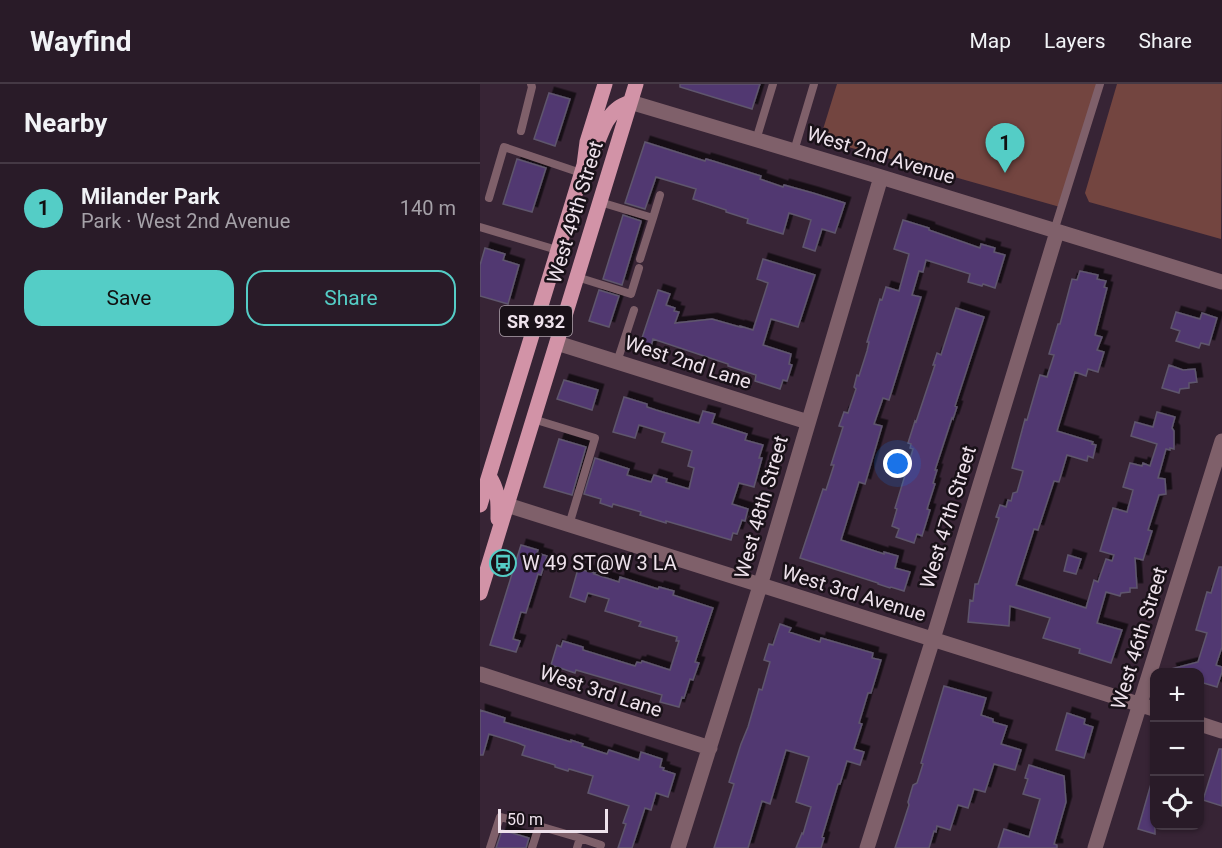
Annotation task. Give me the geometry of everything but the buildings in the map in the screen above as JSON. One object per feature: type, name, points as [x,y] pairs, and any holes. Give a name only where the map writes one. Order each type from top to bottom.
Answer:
[{"type":"main road","name":"West 49th Street","points":[[480,505],[484,475],[583,169],[587,142],[605,84]]},
{"type":"main road","points":[[583,169],[606,123],[616,110],[630,102],[625,84]]},
{"type":"main road","name":"West 49th Street","points":[[480,593],[636,84]]},
{"type":"main road","points":[[497,534],[498,499],[495,486],[484,475],[514,460],[524,447]]},
{"type":"street","name":"West 2nd Avenue","points":[[630,102],[1056,231],[1221,278]]},
{"type":"street","name":"West 48th Street","points":[[678,848],[760,585],[882,177]]},
{"type":"street","name":"West 47th Street","points":[[867,848],[933,639],[1056,231]]},
{"type":"street","name":"West 2nd Lane","points":[[557,342],[807,422]]},
{"type":"street","name":"West 46th Street","points":[[1095,848],[1147,707],[1222,441]]},
{"type":"street","name":"West 3rd Avenue","points":[[507,505],[1147,707]]},
{"type":"street","name":"West 3rd Lane","points":[[480,674],[710,748]]},
{"type":"street","points":[[1204,724],[1222,731]]},
{"type":"lane","points":[[521,131],[531,84]]},
{"type":"lane","points":[[756,140],[773,84]]},
{"type":"lane","points":[[794,151],[814,84]]},
{"type":"lane","points":[[1056,231],[1100,84]]},
{"type":"lane","points":[[489,198],[504,147],[583,169]]},
{"type":"lane","points":[[577,277],[631,294],[660,195]]},
{"type":"lane","points":[[600,202],[653,218]]},
{"type":"lane","points":[[480,227],[557,250]]},
{"type":"lane","points":[[617,362],[634,310]]},
{"type":"lane","points":[[533,419],[595,438],[569,525]]},
{"type":"lane","points":[[490,848],[500,817],[517,821]]},
{"type":"lane","points":[[532,848],[539,826],[601,845]]},
{"type":"lane","points":[[577,848],[580,838]]},
{"type":"shaded area","points":[[837,84],[1097,84],[1060,207],[820,139]]},
{"type":"shaded area","points":[[1117,84],[1222,84],[1221,239],[1089,202],[1085,193]]},
{"type":"place","name":"Milander Park","points":[[1005,173]]},
{"type":"place","name":"W 49 ST@W 3 LA","points":[[503,563]]}]
